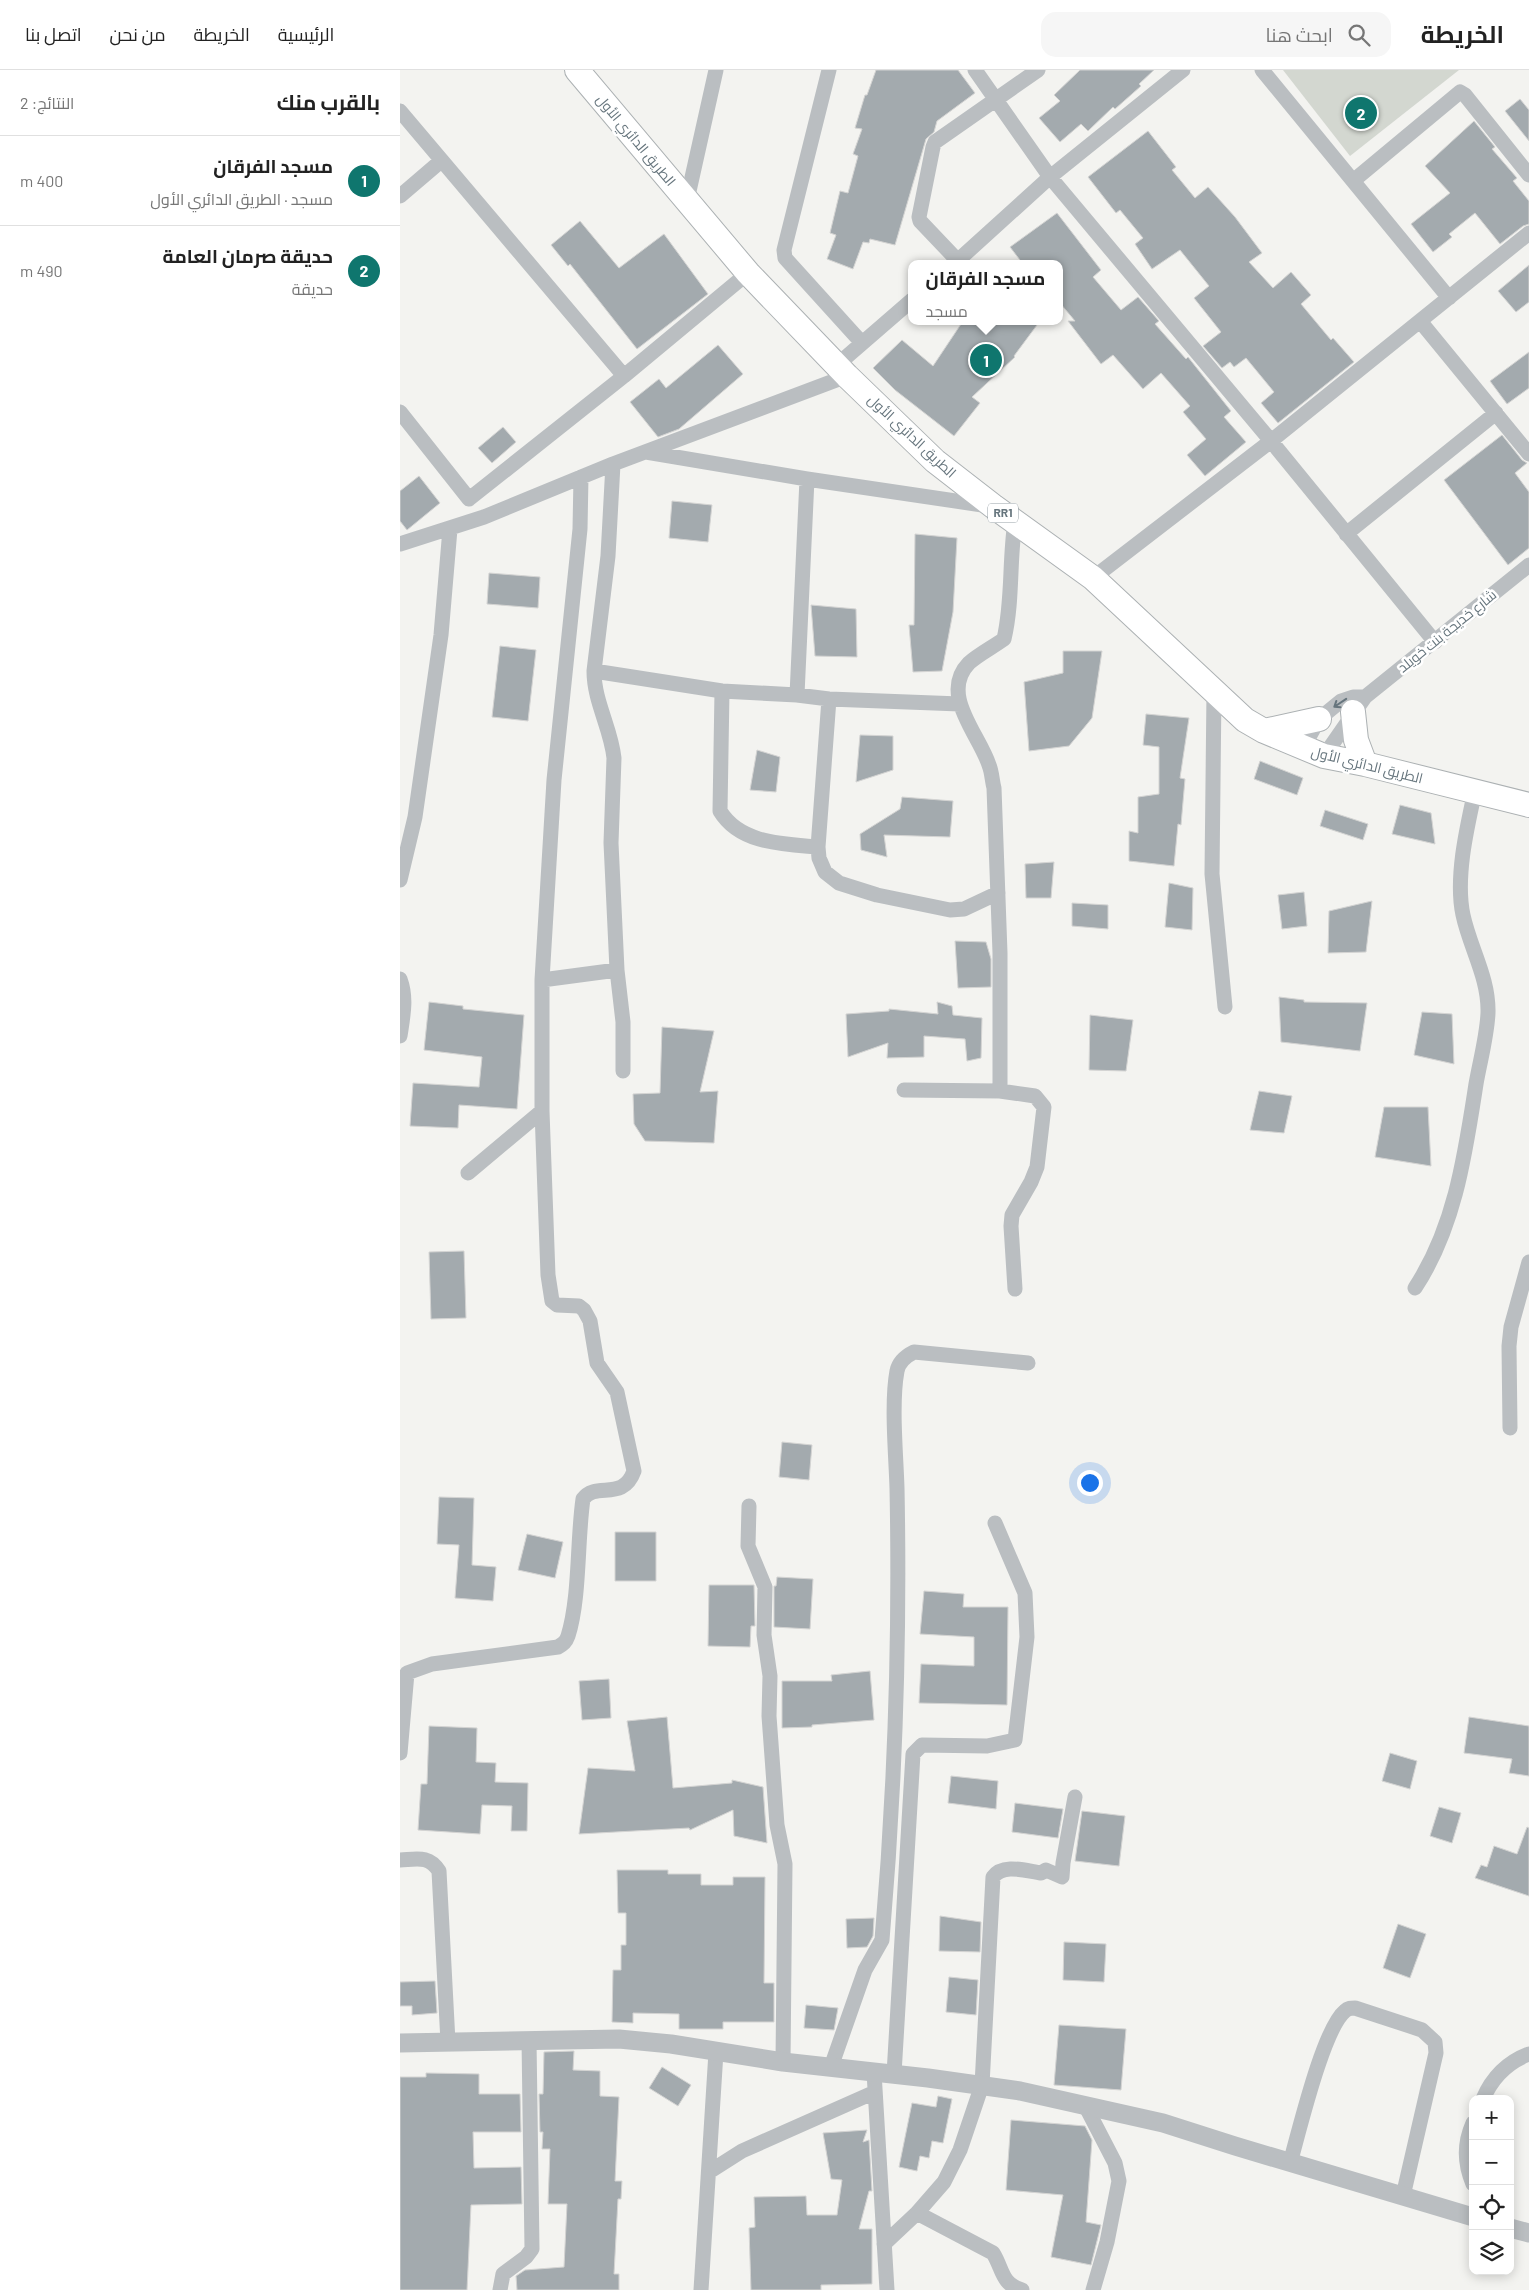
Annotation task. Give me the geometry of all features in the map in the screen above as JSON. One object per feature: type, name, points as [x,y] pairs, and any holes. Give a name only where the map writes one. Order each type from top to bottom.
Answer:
[{"type":"main road","name":"الطريق الدائري الأول","points":[[577,70],[748,273],[842,371],[935,461],[993,506],[1093,578],[1245,720],[1264,731],[1313,752],[1529,805]]},
{"type":"main road","points":[[1359,705],[1356,740],[1365,764]]},
{"type":"main road","points":[[1264,731],[1319,719]]},
{"type":"street","points":[[687,200],[716,70]]},
{"type":"street","points":[[829,70],[784,250],[785,258],[862,344]]},
{"type":"street","points":[[975,70],[1050,177],[1272,441],[1435,642]]},
{"type":"street","points":[[954,260],[920,221],[919,217],[935,142],[1038,70]]},
{"type":"street","points":[[958,260],[1050,177],[1183,70]]},
{"type":"street","points":[[1262,70],[1449,298]]},
{"type":"street","points":[[1353,181],[1460,92],[1465,95],[1529,175]]},
{"type":"street","points":[[400,111],[624,376]]},
{"type":"street","points":[[400,196],[441,161]]},
{"type":"street","points":[[1093,578],[1272,441],[1529,233]]},
{"type":"street","points":[[469,499],[624,376],[748,273]]},
{"type":"street","points":[[400,544],[484,517],[842,371],[862,344],[908,304]]},
{"type":"street","points":[[1420,321],[1529,454]]},
{"type":"street","points":[[400,412],[484,517]]},
{"type":"street","points":[[1346,534],[1496,413]]},
{"type":"street","points":[[645,452],[807,479],[993,506]]},
{"type":"street","points":[[613,464],[608,556],[594,671],[594,689],[613,744],[610,843],[617,970],[623,1022],[623,1071]]},
{"type":"street","points":[[400,1753],[403,1673],[432,1664],[558,1647],[564,1643],[568,1635],[574,1603],[583,1499],[591,1493],[624,1487],[630,1482],[634,1472],[617,1392],[597,1363],[590,1321],[584,1310],[572,1304],[557,1305],[552,1301],[548,1275],[542,1111],[542,980],[554,780],[580,529],[581,477]]},
{"type":"street","points":[[797,694],[807,479]]},
{"type":"street","points":[[1000,1091],[1000,953],[994,788],[989,765],[960,704],[958,691],[960,676],[970,663],[1004,639],[1008,622],[1015,522]]},
{"type":"street","points":[[400,880],[415,817],[440,635],[450,529]]},
{"type":"street","name":"شارع خديجة بنت خويلد","points":[[1359,705],[1529,565]]},
{"type":"street","points":[[594,671],[722,691],[797,694],[829,699],[960,704]]},
{"type":"street","points":[[722,691],[720,811],[724,818],[751,837],[772,844],[818,847]]},
{"type":"street","points":[[1214,691],[1212,874],[1225,1007]]},
{"type":"street","points":[[1346,698],[1359,705],[1313,752],[1313,727],[1319,719],[1346,698]]},
{"type":"street","points":[[829,699],[818,847],[818,858],[825,872],[839,883],[877,895],[950,910],[964,909],[998,892]]},
{"type":"street","points":[[1415,1288],[1438,1249],[1463,1164],[1488,1013],[1483,974],[1463,914],[1462,870],[1466,836],[1475,792]]},
{"type":"street","points":[[542,980],[617,970]]},
{"type":"street","points":[[400,979],[404,991],[405,1005],[400,1036]]},
{"type":"street","points":[[904,1090],[1000,1091],[1035,1096],[1044,1107],[1037,1167],[1031,1182],[1012,1215],[1015,1289]]},
{"type":"street","points":[[468,1173],[542,1111]]},
{"type":"street","points":[[1510,1428],[1509,1346],[1511,1327],[1529,1262]]},
{"type":"street","points":[[831,2067],[865,1970],[882,1940],[896,1706],[899,1590],[897,1369],[904,1357],[914,1352],[1028,1363]]},
{"type":"street","points":[[749,1506],[748,1546],[765,1588],[764,1636],[770,1676],[769,1716],[777,1826],[785,1864],[783,2062]]},
{"type":"street","points":[[894,2074],[913,1754],[922,1745],[987,1746],[1016,1740],[1027,1637],[1025,1593],[995,1523]]},
{"type":"street","points":[[884,2244],[917,2213],[944,2182],[960,2150],[982,2086],[993,1878],[997,1872],[1005,1869],[1041,1873],[1046,1870],[1062,1878],[1062,1863],[1075,1797]]},
{"type":"street","points":[[400,1860],[426,1858],[434,1863],[439,1871],[448,2042]]},
{"type":"street","points":[[1290,2163],[1325,2048],[1343,2012],[1349,2008],[1355,2008],[1422,2030],[1435,2042],[1436,2053],[1404,2196]]},
{"type":"street","points":[[400,2043],[619,2039],[783,2062],[894,2074],[1020,2091],[1163,2122],[1290,2163],[1469,2216]]},
{"type":"street","points":[[500,2290],[503,2274],[526,2257],[532,2249],[529,2040]]},
{"type":"street","points":[[701,2290],[716,2052]]},
{"type":"street","points":[[1486,2095],[1500,2072],[1516,2058],[1529,2054]]},
{"type":"street","points":[[874,2072],[887,2290]]},
{"type":"street","points":[[709,2172],[742,2151],[875,2092]]},
{"type":"street","points":[[1085,2105],[1115,2163],[1119,2181],[1107,2242],[1093,2290]]},
{"type":"street","points":[[1469,2131],[1466,2138],[1466,2156],[1469,2168]]},
{"type":"street","points":[[917,2213],[993,2253],[1003,2278],[1009,2285],[1022,2290]]},
{"type":"street","points":[[1514,2229],[1529,2233]]},
{"type":"shaded area","points":[[1283,70],[1459,70],[1350,156]]},
{"type":"building","points":[[876,70],[958,70],[975,93],[937,121],[934,132],[926,139],[895,245],[870,239],[869,243],[863,242],[853,269],[827,259],[836,235],[830,233],[840,191],[848,193],[858,156],[853,154],[862,129],[855,128],[865,95],[867,95]]},
{"type":"building","points":[[1080,70],[1154,70],[1139,84],[1141,86],[1115,109],[1113,107],[1088,131],[1081,124],[1060,142],[1039,118],[1060,101],[1054,95]]},
{"type":"building","points":[[1520,99],[1529,110],[1529,141],[1505,111]]},
{"type":"building","points":[[1474,121],[1495,147],[1492,149],[1517,178],[1513,181],[1529,201],[1529,224],[1523,226],[1500,244],[1475,213],[1449,234],[1452,237],[1433,252],[1411,224],[1450,193],[1425,166]]},
{"type":"building","points":[[1148,131],[1176,167],[1172,170],[1195,198],[1208,187],[1235,217],[1262,253],[1249,262],[1273,288],[1291,272],[1311,295],[1301,304],[1331,340],[1333,338],[1354,362],[1278,423],[1261,403],[1274,392],[1246,358],[1234,367],[1230,362],[1222,368],[1203,346],[1221,332],[1194,298],[1209,286],[1180,250],[1152,269],[1135,244],[1143,238],[1120,210],[1116,213],[1088,177]]},
{"type":"building","points":[[1057,213],[1101,270],[1093,277],[1121,310],[1138,297],[1159,321],[1155,324],[1186,359],[1188,357],[1231,411],[1224,417],[1246,442],[1205,476],[1187,455],[1206,439],[1183,412],[1190,406],[1161,373],[1143,389],[1113,355],[1101,364],[1068,321],[1075,321],[1063,307],[1063,260],[1020,260],[1010,247]]},
{"type":"building","points":[[580,221],[619,268],[664,234],[708,294],[637,349],[570,264],[568,266],[551,245]]},
{"type":"building","points":[[1529,265],[1529,302],[1516,312],[1498,291]]},
{"type":"building","points":[[960,325],[1037,325],[1015,357],[972,397],[980,403],[954,436],[895,390],[873,368],[902,340],[933,366]]},
{"type":"building","points":[[718,345],[743,374],[679,429],[658,437],[630,402],[659,379],[666,388]]},
{"type":"building","points":[[1529,352],[1529,388],[1507,404],[1490,381]]},
{"type":"building","points":[[503,427],[516,442],[492,463],[478,448]]},
{"type":"building","points":[[1502,435],[1522,460],[1527,463],[1515,473],[1529,492],[1529,548],[1508,565],[1444,480]]},
{"type":"building","points":[[419,476],[440,503],[407,530],[400,521],[400,491]]},
{"type":"building","points":[[672,501],[712,505],[708,542],[669,538]]},
{"type":"building","points":[[915,534],[957,538],[953,612],[942,671],[913,672],[909,625],[914,625]]},
{"type":"building","points":[[489,573],[540,577],[538,608],[487,604]]},
{"type":"building","points":[[811,605],[856,609],[857,657],[815,656]]},
{"type":"building","points":[[500,646],[536,650],[528,721],[492,717]]},
{"type":"building","points":[[1063,651],[1102,651],[1092,718],[1069,746],[1029,751],[1024,682],[1063,673]]},
{"type":"building","points":[[1146,714],[1189,718],[1180,778],[1185,779],[1181,825],[1178,824],[1174,866],[1129,861],[1129,831],[1138,833],[1138,797],[1159,794],[1159,747],[1143,745]]},
{"type":"building","points":[[860,735],[893,736],[893,770],[856,782]]},
{"type":"building","points":[[757,750],[780,757],[776,792],[750,790]]},
{"type":"building","points":[[1260,761],[1303,778],[1297,795],[1254,779]]},
{"type":"building","points":[[902,797],[953,801],[950,837],[884,835],[887,857],[861,850],[860,834],[900,809]]},
{"type":"building","points":[[1400,805],[1431,813],[1435,844],[1392,834]]},
{"type":"building","points":[[1325,810],[1368,824],[1363,840],[1320,826]]},
{"type":"building","points":[[1054,862],[1051,898],[1026,898],[1025,864]]},
{"type":"building","points":[[1169,883],[1193,888],[1192,930],[1165,927]]},
{"type":"building","points":[[1304,892],[1307,926],[1282,929],[1278,895]]},
{"type":"building","points":[[1372,901],[1366,952],[1328,953],[1329,911]]},
{"type":"building","points":[[1072,903],[1108,905],[1108,929],[1072,926]]},
{"type":"building","points":[[955,941],[986,942],[991,959],[991,987],[958,988]]},
{"type":"building","points":[[1279,997],[1304,1000],[1304,1002],[1367,1003],[1360,1051],[1281,1042]]},
{"type":"building","points":[[429,1002],[463,1006],[463,1009],[524,1015],[517,1109],[459,1105],[458,1128],[410,1126],[413,1083],[479,1087],[482,1057],[424,1050]]},
{"type":"building","points":[[937,1002],[952,1006],[953,1015],[982,1018],[981,1058],[967,1061],[965,1039],[924,1036],[924,1057],[887,1058],[888,1043],[848,1057],[846,1014],[889,1011],[889,1009],[938,1014]]},
{"type":"building","points":[[1422,1012],[1452,1014],[1454,1064],[1414,1055]]},
{"type":"building","points":[[1090,1015],[1133,1020],[1126,1071],[1089,1070]]},
{"type":"building","points":[[662,1027],[714,1031],[700,1092],[718,1091],[714,1143],[645,1141],[634,1124],[633,1094],[660,1093]]},
{"type":"building","points":[[1259,1091],[1292,1096],[1284,1133],[1250,1130]]},
{"type":"building","points":[[1384,1107],[1428,1107],[1431,1166],[1375,1157]]},
{"type":"building","points":[[464,1251],[466,1318],[431,1319],[429,1252]]},
{"type":"building","points":[[782,1442],[812,1445],[809,1480],[779,1477]]},
{"type":"building","points":[[439,1497],[474,1498],[472,1565],[496,1567],[493,1601],[455,1598],[459,1545],[437,1544]]},
{"type":"building","points":[[615,1532],[656,1532],[656,1581],[615,1581]]},
{"type":"building","points":[[527,1534],[563,1542],[555,1578],[518,1570]]},
{"type":"building","points":[[777,1577],[813,1579],[810,1629],[774,1627],[774,1586],[776,1586]]},
{"type":"building","points":[[709,1585],[754,1585],[755,1626],[751,1626],[750,1647],[708,1646]]},
{"type":"building","points":[[924,1591],[964,1594],[963,1607],[1008,1607],[1007,1705],[919,1703],[921,1664],[974,1666],[974,1637],[920,1634]]},
{"type":"building","points":[[870,1671],[874,1720],[812,1725],[812,1727],[782,1728],[782,1681],[832,1681],[831,1675]]},
{"type":"building","points":[[609,1679],[611,1718],[582,1720],[579,1681]]},
{"type":"building","points":[[667,1717],[673,1788],[732,1783],[732,1780],[763,1787],[767,1843],[734,1836],[733,1810],[690,1830],[689,1828],[579,1834],[588,1768],[635,1771],[627,1721]]},
{"type":"building","points":[[1469,1717],[1529,1726],[1529,1776],[1509,1773],[1512,1759],[1464,1753]]},
{"type":"building","points":[[429,1726],[477,1728],[476,1762],[496,1763],[495,1782],[528,1783],[527,1831],[511,1831],[512,1806],[482,1805],[480,1834],[418,1830],[421,1784],[427,1784]]},
{"type":"building","points":[[1390,1753],[1417,1761],[1410,1789],[1382,1781]]},
{"type":"building","points":[[951,1776],[998,1781],[996,1809],[948,1803]]},
{"type":"building","points":[[1015,1803],[1063,1809],[1058,1838],[1012,1832]]},
{"type":"building","points":[[1439,1807],[1461,1813],[1452,1843],[1430,1836]]},
{"type":"building","points":[[1082,1811],[1125,1816],[1119,1866],[1075,1861]]},
{"type":"building","points":[[1527,1827],[1529,1828],[1529,1896],[1475,1878],[1481,1865],[1487,1867],[1494,1846],[1517,1854]]},
{"type":"building","points":[[617,1870],[668,1870],[668,1874],[701,1874],[701,1885],[733,1885],[733,1877],[765,1877],[764,1983],[774,1983],[774,2022],[723,2022],[723,2029],[679,2029],[679,2014],[633,2013],[633,2023],[612,2022],[613,1970],[621,1970],[621,1945],[626,1945],[626,1913],[618,1913]]},
{"type":"building","points":[[940,1916],[981,1922],[980,1952],[939,1951]]},
{"type":"building","points":[[874,1918],[873,1936],[867,1947],[847,1948],[846,1919]]},
{"type":"building","points":[[1398,1924],[1426,1934],[1410,1978],[1383,1968]]},
{"type":"building","points":[[1064,1942],[1106,1944],[1104,1982],[1063,1980]]},
{"type":"building","points":[[949,1977],[978,1980],[976,2015],[946,2012]]},
{"type":"building","points":[[435,1981],[437,2013],[412,2015],[412,2006],[400,2006],[400,1982]]},
{"type":"building","points":[[806,2005],[838,2008],[834,2030],[804,2028]]},
{"type":"building","points":[[1059,2025],[1126,2029],[1121,2090],[1054,2085]]},
{"type":"building","points":[[574,2051],[573,2070],[600,2071],[600,2096],[619,2097],[615,2181],[622,2181],[621,2199],[618,2199],[614,2274],[619,2274],[619,2290],[517,2290],[516,2276],[525,2270],[564,2267],[567,2204],[548,2204],[550,2149],[542,2149],[543,2132],[540,2132],[539,2094],[543,2094],[544,2052]]},
{"type":"building","points":[[662,2067],[691,2085],[678,2106],[649,2088]]},
{"type":"building","points":[[426,2073],[479,2074],[479,2094],[520,2094],[521,2132],[473,2132],[474,2168],[521,2167],[522,2204],[471,2205],[467,2290],[400,2290],[400,2077],[426,2077]]},
{"type":"building","points":[[938,2096],[952,2099],[943,2143],[932,2141],[929,2158],[920,2156],[917,2171],[899,2167],[912,2103],[936,2107]]},
{"type":"building","points":[[1011,2120],[1085,2126],[1092,2140],[1086,2222],[1101,2225],[1091,2265],[1051,2257],[1063,2195],[1006,2190]]},
{"type":"building","points":[[867,2130],[863,2142],[869,2140],[872,2191],[869,2191],[859,2229],[872,2229],[872,2284],[821,2285],[821,2290],[751,2290],[749,2228],[755,2227],[754,2197],[806,2196],[807,2215],[837,2215],[842,2180],[831,2179],[823,2133]]},
{"type":"place","name":"حديقة صرمان العامة","points":[[1361,113]]},
{"type":"place","name":"مسجد الفرقان","points":[[986,360]]}]
